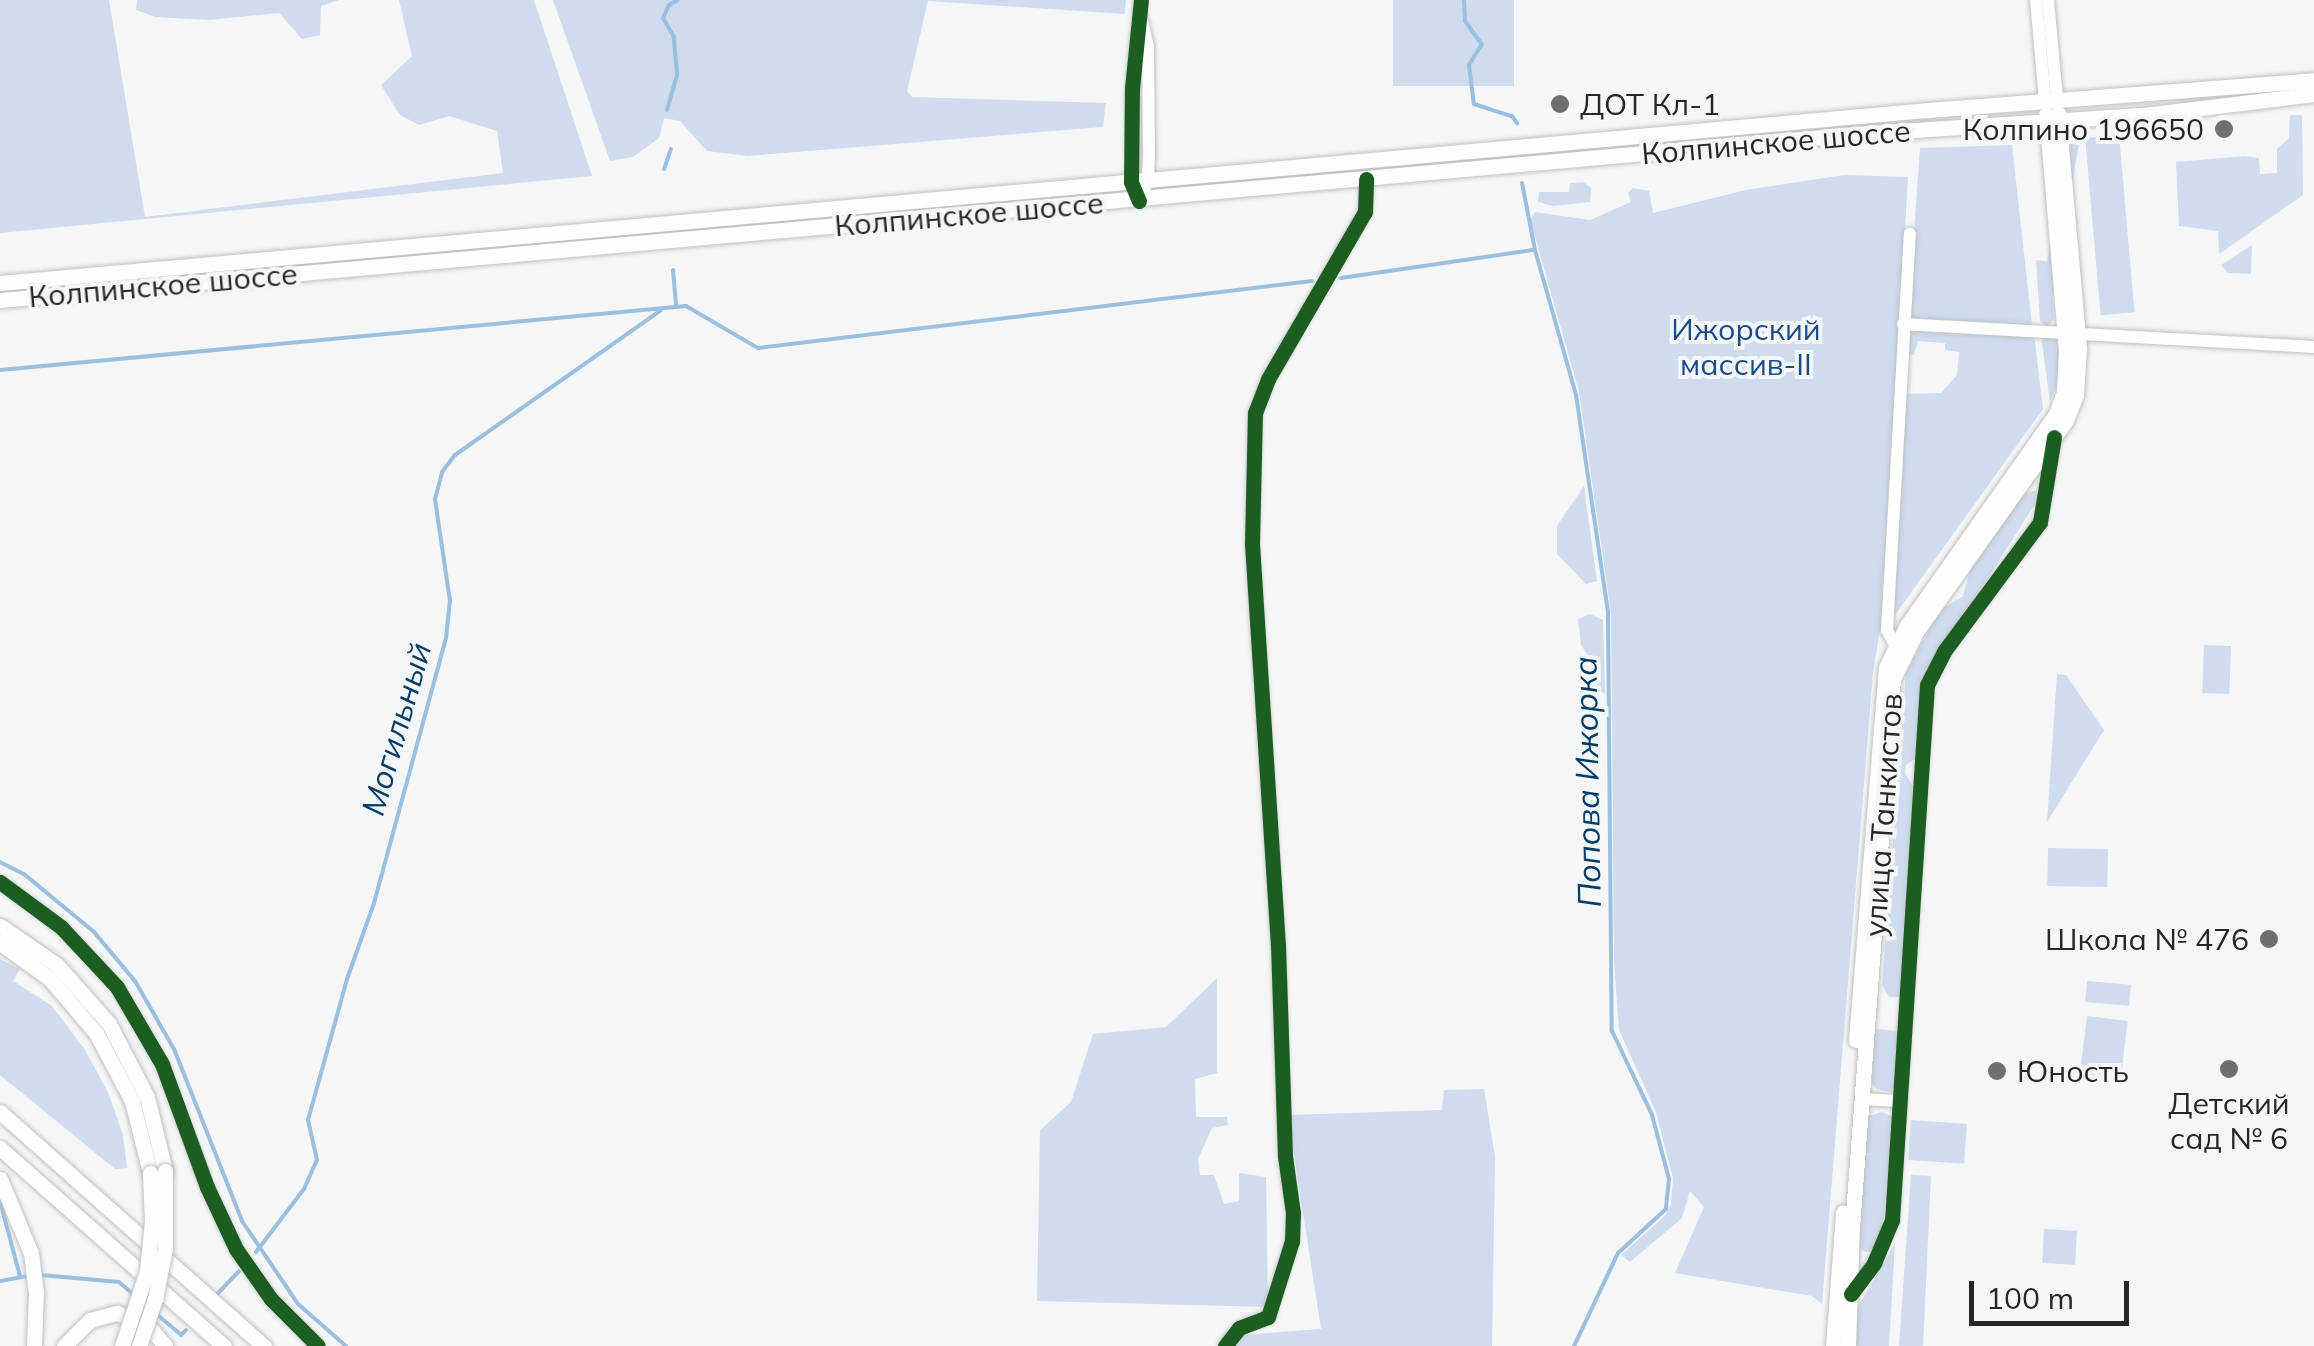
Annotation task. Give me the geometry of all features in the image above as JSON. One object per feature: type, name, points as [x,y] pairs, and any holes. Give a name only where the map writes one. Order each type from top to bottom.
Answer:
[{"type":"main road","name":"Колпинское шоссе","points":[[0,283],[2051,100],[2314,80]]},
{"type":"main road","name":"Колпинское шоссе","points":[[0,300],[1855,134],[2052,122],[2314,94]]},
{"type":"main road","name":"улица Танкистов","points":[[1833,1346],[1895,671],[1916,632],[2054,436],[2076,395],[2051,100]]},
{"type":"main road","name":"улица Танкистов","points":[[1848,1346],[1856,1098],[1852,1028],[1880,701],[1895,645],[2056,414],[2071,332]]},
{"type":"main road","points":[[0,926],[57,966],[109,1024],[146,1097],[157,1172],[163,1261],[139,1346]]},
{"type":"main road","points":[[0,943],[48,978],[96,1033],[132,1100],[157,1172],[146,1270],[122,1346]]},
{"type":"main road","points":[[0,1112],[264,1346]]},
{"type":"main road","points":[[0,1148],[224,1346]]},
{"type":"main road","points":[[0,1179],[31,1253],[36,1291],[34,1346]]},
{"type":"main road","points":[[64,1346],[90,1320],[117,1313],[146,1323],[165,1346]]},
{"type":"street","points":[[2036,0],[2051,100]]},
{"type":"street","points":[[2048,0],[2051,100]]},
{"type":"street","points":[[1139,201],[1148,181],[1148,48],[1141,7]]},
{"type":"street","points":[[1139,201],[1131,182],[1132,88],[1141,7]]},
{"type":"street","points":[[1225,1346],[1239,1328],[1268,1318],[1292,1242],[1293,1213],[1286,1156],[1278,946],[1252,544],[1255,414],[1268,379],[1365,212],[1366,180]]},
{"type":"street","points":[[1895,645],[1887,630],[1910,234]]},
{"type":"street","points":[[1904,324],[2314,347]]},
{"type":"street","points":[[1851,1294],[1874,1264],[1892,1220],[1927,684],[1938,658],[2040,522],[2054,436]]},
{"type":"street","points":[[0,882],[61,926],[117,988],[162,1064],[206,1187],[236,1250],[271,1299],[318,1346]]},
{"type":"street","points":[[1856,1098],[1898,1102]]},
{"type":"green space","points":[[0,0],[109,0],[145,217],[503,173],[497,131],[449,116],[419,125],[400,115],[381,85],[412,56],[399,0],[534,0],[592,176],[0,233]]},
{"type":"green space","points":[[137,0],[339,0],[321,6],[320,35],[302,39],[279,13],[208,20],[156,17],[136,10]]},
{"type":"green space","points":[[553,0],[1126,0],[1125,14],[928,1],[907,91],[912,97],[1106,103],[1103,127],[748,156],[707,151],[680,121],[664,118],[659,138],[633,157],[610,161]]},
{"type":"green space","points":[[1393,0],[1514,0],[1514,86],[1393,86]]},
{"type":"green space","points":[[2290,115],[2302,115],[2303,195],[2219,254],[2218,231],[2179,226],[2176,162],[2245,156],[2259,158],[2260,174],[2277,173],[2277,149],[2289,138]]},
{"type":"green space","points":[[2119,135],[2135,312],[2101,315],[2085,138]]},
{"type":"green space","points":[[2068,143],[2079,145],[2050,307],[2039,305]]},
{"type":"green space","points":[[2012,145],[2032,325],[1908,318],[1920,148]]},
{"type":"green space","name":"Ижорский массив-II","points":[[1844,175],[1908,177],[1884,605],[1873,672],[1822,1304],[1812,1296],[1675,1273],[1704,1207],[1690,1191],[1682,1218],[1630,1262],[1621,1255],[1665,1216],[1671,1204],[1673,1178],[1656,1112],[1619,1030],[1614,961],[1611,613],[1579,392],[1530,219],[1535,212],[1590,220],[1631,202],[1628,193],[1633,188],[1649,191],[1653,213],[1746,190]]},
{"type":"green space","points":[[1583,182],[1591,188],[1590,202],[1553,206],[1538,202],[1539,192],[1569,192],[1570,183]]},
{"type":"green space","points":[[2252,245],[2251,274],[2228,273],[2221,265]]},
{"type":"green space","points":[[2036,260],[2050,262],[2054,319],[2048,327],[2040,321]]},
{"type":"green space","points":[[1918,328],[2034,334],[2043,409],[1890,622],[1904,394],[1941,393],[1957,375],[1959,352],[1945,350],[1945,343],[1918,341],[1914,355],[1904,354],[1906,339]]},
{"type":"green space","points":[[2041,336],[2057,336],[2059,379],[2050,402]]},
{"type":"green space","points":[[1584,486],[1597,581],[1586,584],[1557,554],[1557,526]]},
{"type":"green space","points":[[2037,490],[2035,504],[1925,677],[1920,755],[1906,765],[1905,773],[1914,788],[1901,997],[1889,997],[1882,985],[1906,672],[1940,610],[1963,596],[1972,564],[2023,494]]},
{"type":"green space","points":[[1590,614],[1603,620],[1605,694],[1597,689],[1592,661],[1581,645],[1578,619]]},
{"type":"green space","points":[[2204,645],[2231,646],[2229,694],[2202,693]]},
{"type":"green space","points":[[2057,674],[2066,675],[2104,730],[2047,822]]},
{"type":"green space","points":[[2048,848],[2108,849],[2107,887],[2047,886]]},
{"type":"green space","points":[[0,959],[20,969],[13,981],[52,1006],[85,1050],[108,1092],[123,1135],[127,1168],[115,1169],[0,1075]]},
{"type":"green space","points":[[1217,978],[1217,1073],[1195,1079],[1196,1117],[1227,1117],[1228,1125],[1212,1128],[1198,1159],[1200,1175],[1214,1175],[1224,1204],[1239,1201],[1239,1173],[1266,1177],[1268,1307],[1037,1301],[1040,1130],[1071,1102],[1093,1034],[1166,1027]]},
{"type":"green space","points":[[2087,981],[2131,985],[2129,1006],[2085,1002]]},
{"type":"green space","points":[[2087,1016],[2128,1021],[2120,1082],[2080,1077]]},
{"type":"green space","points":[[1875,1029],[1898,1031],[1895,1086],[1890,1092],[1876,1089],[1872,1083]]},
{"type":"green space","points":[[1484,1089],[1495,1157],[1492,1346],[1237,1346],[1242,1335],[1321,1329],[1288,1115],[1442,1110],[1444,1090]]},
{"type":"green space","points":[[1882,1112],[1893,1117],[1883,1224],[1872,1252],[1866,1252],[1857,1247],[1868,1116]]},
{"type":"green space","points":[[1911,1120],[1967,1124],[1964,1164],[1908,1160]]},
{"type":"green space","points":[[1911,1175],[1931,1176],[1923,1346],[1899,1346]]},
{"type":"green space","points":[[2044,1229],[2077,1231],[2075,1265],[2042,1263]]},
{"type":"green space","points":[[1895,1244],[1889,1346],[1855,1346],[1857,1308]]},
{"type":"waterway","name":"Могильный","points":[[667,110],[677,74],[674,37],[663,18],[669,5],[678,0]]},
{"type":"waterway","name":"Попова Ижорка","points":[[1464,0],[1465,21],[1482,44],[1469,65],[1474,104],[1512,116],[1517,123]]},
{"type":"waterway","points":[[664,169],[671,149]]},
{"type":"waterway","name":"Попова Ижорка","points":[[1522,183],[1535,250],[1576,395],[1608,613],[1612,1031],[1652,1115],[1669,1179],[1666,1209],[1618,1253],[1574,1346]]},
{"type":"waterway","points":[[1341,278],[1534,250]]},
{"type":"waterway","points":[[673,270],[676,307]]},
{"type":"waterway","name":"Могильный","points":[[0,370],[686,306],[758,348],[1312,281]]},
{"type":"waterway","name":"Могильный","points":[[256,1252],[304,1189],[317,1160],[308,1120],[347,979],[374,903],[446,638],[450,601],[435,499],[442,472],[455,455],[660,311]]},
{"type":"waterway","points":[[0,862],[24,874],[94,932],[135,981],[174,1049],[242,1221],[298,1304],[346,1346]]},
{"type":"waterway","points":[[0,1201],[20,1276]]},
{"type":"waterway","points":[[218,1293],[239,1271]]},
{"type":"waterway","points":[[41,1275],[119,1282],[135,1296]]},
{"type":"waterway","points":[[0,1281],[28,1276]]},
{"type":"waterway","points":[[154,1312],[181,1335],[186,1330]]},
{"type":"cycle path","points":[[1139,201],[1131,182],[1132,88],[1141,0]]},
{"type":"cycle path","points":[[1225,1346],[1239,1328],[1268,1317],[1292,1241],[1293,1213],[1285,1156],[1278,946],[1252,544],[1255,413],[1268,379],[1365,212],[1366,179]]},
{"type":"cycle path","points":[[1851,1294],[1874,1263],[1892,1220],[1927,685],[1945,650],[2040,522],[2054,437]]},
{"type":"cycle path","points":[[0,882],[61,927],[117,987],[162,1064],[207,1187],[236,1249],[271,1299],[318,1346]]},
{"type":"place","name":"ДОТ Кл-1","points":[[1560,104]]},
{"type":"place","name":"Колпино 196650","points":[[2224,129]]},
{"type":"place","name":"Школа № 476","points":[[2269,939]]},
{"type":"place","name":"Детский сад № 6","points":[[2229,1069]]},
{"type":"place","name":"Юность","points":[[1997,1071]]}]
